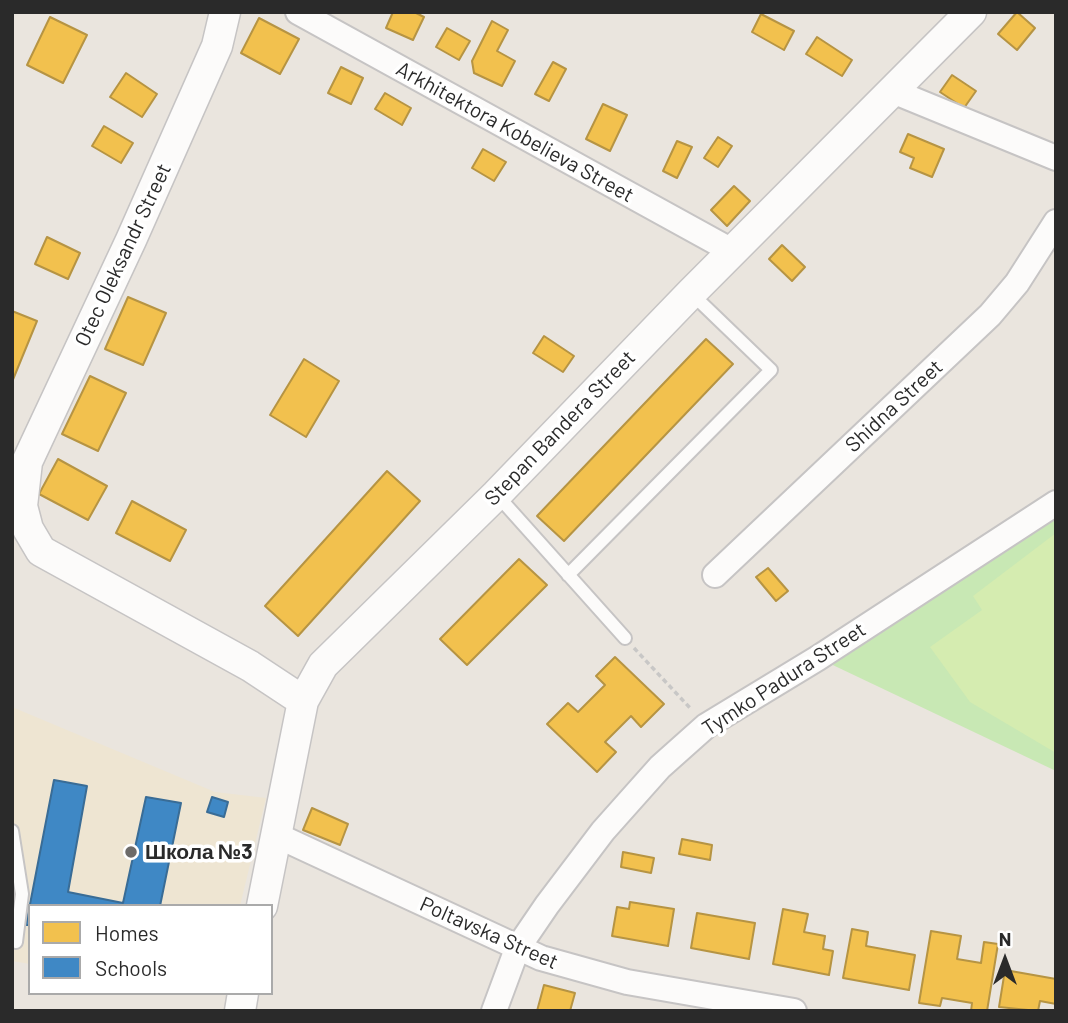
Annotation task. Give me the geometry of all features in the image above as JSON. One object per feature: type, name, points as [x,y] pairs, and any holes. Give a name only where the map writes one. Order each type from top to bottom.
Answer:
[{"type":"street","name":"Otec Oleksandr Street","points":[[12,495],[212,59],[225,12]]},
{"type":"street","name":"Arkhitektora Kobelieva Street","points":[[298,12],[732,251]]},
{"type":"street","name":"Stepan Bandera Street","points":[[262,904],[303,701],[323,665],[496,495],[732,251],[895,92],[971,12]]},
{"type":"street","points":[[895,92],[1056,158]]},
{"type":"street","name":"Shidna Street","points":[[715,575],[990,315],[1017,283],[1056,222]]},
{"type":"street","points":[[27,463],[22,506],[28,528],[41,551]]},
{"type":"street","name":"Tymko Padura Street","points":[[494,1011],[517,949],[573,868],[630,798],[706,726],[818,658],[1056,503]]},
{"type":"street","points":[[12,535],[250,666],[303,701]]},
{"type":"street","name":"Poltavska Street","points":[[278,836],[517,949],[605,977],[794,1011]]},
{"type":"lane","points":[[568,575],[771,370],[691,293]]},
{"type":"lane","points":[[496,495],[625,638]]},
{"type":"lane","points":[[12,831],[22,894],[14,942]]},
{"type":"path","points":[[625,638],[706,726]]},
{"type":"shaded area","name":"Школа №3","points":[[12,707],[215,792],[266,798],[240,904],[28,904],[28,964],[12,961]]},
{"type":"green space","points":[[1056,503],[1056,771],[818,658]]},
{"type":"green space","points":[[1056,533],[1056,753],[970,702],[930,647],[982,610],[973,596]]},
{"type":"building: Homes","points":[[393,12],[414,12],[424,17],[413,40],[386,28]]},
{"type":"building: Homes","points":[[1017,12],[1035,28],[1017,50],[998,34]]},
{"type":"building: Homes","points":[[761,14],[794,31],[784,50],[752,32]]},
{"type":"building: Homes","points":[[50,17],[87,35],[63,83],[27,65]]},
{"type":"building: Homes","points":[[259,18],[299,39],[280,74],[241,53]]},
{"type":"building: Homes","points":[[492,21],[508,30],[497,51],[515,61],[502,86],[474,73],[472,61]]},
{"type":"building: Homes","points":[[447,28],[470,41],[459,60],[436,47]]},
{"type":"building: Homes","points":[[817,37],[852,60],[842,76],[806,54]]},
{"type":"building: Homes","points":[[553,62],[566,69],[549,101],[535,94]]},
{"type":"building: Homes","points":[[341,67],[363,78],[351,104],[328,93]]},
{"type":"building: Homes","points":[[126,73],[157,94],[142,117],[110,97]]},
{"type":"building: Homes","points":[[952,75],[976,91],[964,108],[940,92]]},
{"type":"building: Homes","points":[[385,93],[411,108],[402,125],[375,109]]},
{"type":"building: Homes","points":[[603,104],[627,115],[610,151],[586,139]]},
{"type":"building: Homes","points":[[104,126],[133,143],[121,163],[92,146]]},
{"type":"building: Homes","points":[[908,134],[944,149],[932,177],[910,168],[914,158],[900,152]]},
{"type":"building: Homes","points":[[718,137],[732,146],[718,167],[704,158]]},
{"type":"building: Homes","points":[[677,141],[692,147],[677,178],[663,171]]},
{"type":"building: Homes","points":[[483,149],[506,162],[494,181],[472,168]]},
{"type":"building: Homes","points":[[734,186],[750,201],[727,226],[711,210]]},
{"type":"building: Homes","points":[[47,237],[80,253],[68,279],[35,264]]},
{"type":"building: Homes","points":[[782,245],[805,267],[792,281],[769,259]]},
{"type":"building: Homes","points":[[128,297],[166,313],[143,365],[105,349]]},
{"type":"building: Homes","points":[[12,311],[37,321],[12,382]]},
{"type":"building: Homes","points":[[544,336],[574,356],[563,372],[533,353]]},
{"type":"building: Homes","points":[[706,339],[733,364],[564,541],[537,516]]},
{"type":"building: Homes","points":[[304,359],[339,381],[306,437],[270,415]]},
{"type":"building: Homes","points":[[90,376],[126,393],[98,451],[62,434]]},
{"type":"building: Homes","points":[[58,459],[107,486],[88,520],[39,494]]},
{"type":"building: Homes","points":[[387,471],[420,501],[298,636],[265,606]]},
{"type":"building: Homes","points":[[132,501],[186,530],[170,561],[116,533]]},
{"type":"building: Homes","points":[[519,559],[547,585],[467,665],[440,639]]},
{"type":"building: Homes","points":[[768,568],[788,591],[776,601],[756,577]]},
{"type":"building: Homes","points":[[615,657],[664,704],[641,727],[631,716],[605,742],[616,752],[597,772],[547,724],[568,703],[578,712],[605,685],[596,676]]},
{"type":"building: Homes","points":[[312,808],[348,824],[340,845],[303,830]]},
{"type":"building: Homes","points":[[682,839],[712,845],[710,860],[679,854]]},
{"type":"building: Homes","points":[[623,852],[654,858],[651,873],[621,867]]},
{"type":"building: Homes","points":[[630,902],[674,909],[668,946],[612,936],[617,907],[629,909]]},
{"type":"building: Homes","points":[[783,909],[808,914],[804,932],[825,936],[823,949],[833,951],[829,975],[773,964]]},
{"type":"building: Homes","points":[[697,913],[755,923],[749,959],[691,948]]},
{"type":"building: Homes","points":[[852,929],[868,932],[866,946],[915,955],[909,990],[843,978]]},
{"type":"building: Homes","points":[[931,931],[961,936],[957,959],[981,963],[984,942],[998,944],[987,1011],[971,1011],[972,1003],[942,998],[940,1006],[919,1003]]},
{"type":"building: Homes","points":[[1005,970],[1056,979],[1056,1004],[1040,1001],[1038,1011],[999,1007]]},
{"type":"building: Homes","points":[[544,985],[575,993],[570,1011],[537,1011]]},
{"type":"building: Schools","points":[[54,780],[87,786],[68,892],[123,903],[146,797],[181,803],[160,904],[30,904]]},
{"type":"building: Schools","points":[[212,797],[228,802],[224,817],[207,812]]},
{"type":"place","name":"Школа №3","points":[[131,852]]}]
